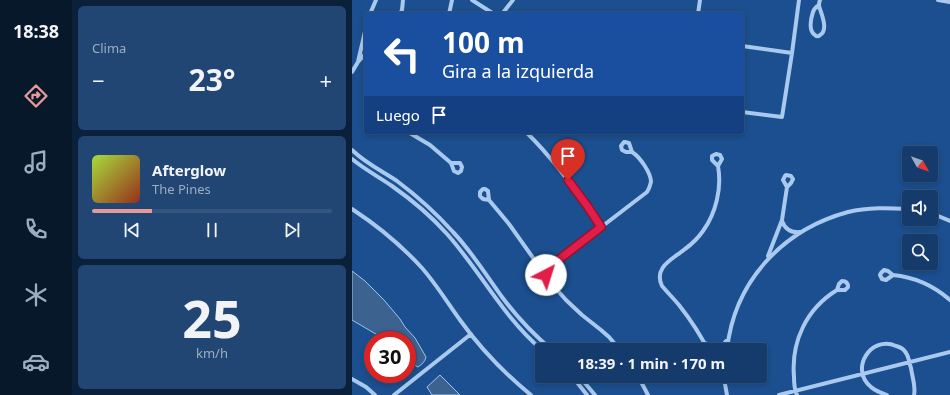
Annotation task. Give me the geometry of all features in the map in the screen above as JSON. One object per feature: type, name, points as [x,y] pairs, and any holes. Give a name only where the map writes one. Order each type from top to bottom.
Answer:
[{"type":"street","points":[[371,12],[376,0]]},
{"type":"street","points":[[401,12],[403,0]]},
{"type":"street","points":[[449,12],[452,0]]},
{"type":"street","points":[[472,0],[491,12]]},
{"type":"street","points":[[504,12],[513,0]]},
{"type":"street","points":[[698,12],[700,0]]},
{"type":"street","points":[[744,112],[782,117],[799,0]]},
{"type":"street","points":[[938,0],[950,2]]},
{"type":"street","points":[[819,2],[824,25],[823,33],[818,37],[811,31],[811,23],[812,13],[819,2]]},
{"type":"street","points":[[358,62],[364,43]]},
{"type":"street","points":[[744,46],[792,53]]},
{"type":"street","points":[[352,72],[364,55]]},
{"type":"street","points":[[411,134],[430,145],[451,163]]},
{"type":"street","points":[[528,134],[561,171],[601,227]]},
{"type":"street","points":[[352,150],[360,158],[386,174],[420,199],[437,215],[468,248],[503,299],[529,330],[544,343]]},
{"type":"street","points":[[541,271],[546,275],[550,267],[557,261],[647,192],[650,187],[650,177],[647,169],[632,152]]},
{"type":"street","points":[[352,159],[393,186],[419,206],[447,234],[477,271],[511,319],[535,344]]},
{"type":"street","points":[[704,343],[696,328],[679,305],[662,286],[660,272],[666,264],[694,241],[711,218],[719,188],[718,166]]},
{"type":"street","points":[[764,263],[782,220],[787,188]]},
{"type":"street","points":[[489,200],[509,224],[541,271],[554,286],[574,307],[614,343]]},
{"type":"street","points":[[727,343],[739,303],[750,281],[777,249],[801,232],[824,220],[849,212],[880,208],[902,209]]},
{"type":"street","points":[[352,209],[399,244],[422,268],[459,319],[495,362],[531,395]]},
{"type":"street","points":[[938,216],[950,221]]},
{"type":"street","points":[[782,220],[784,225],[791,231],[801,232]]},
{"type":"street","points":[[536,262],[550,267]]},
{"type":"street","points":[[541,271],[542,264],[550,267]]},
{"type":"street","points":[[550,267],[554,286]]},
{"type":"street","points":[[893,275],[911,278],[933,288],[950,300]]},
{"type":"street","points":[[796,393],[793,362],[799,335],[814,309],[822,300],[837,290]]},
{"type":"street","points":[[394,395],[471,334]]},
{"type":"street","points":[[726,343],[728,339]]},
{"type":"street","points":[[887,395],[871,387],[863,378],[861,367],[865,356],[871,348],[881,344],[892,344],[902,348],[905,351],[909,362],[915,394]]},
{"type":"street","points":[[779,395],[796,393],[862,374],[950,352]]},
{"type":"street","points":[[352,379],[366,387],[375,395]]},
{"type":"street","points":[[578,383],[587,395]]},
{"type":"street","points":[[585,383],[595,395]]},
{"type":"street","points":[[642,383],[648,395]]},
{"type":"street","points":[[725,384],[728,395]]},
{"type":"water","points":[[352,271],[365,281],[384,300],[409,331],[371,331],[352,320]]},
{"type":"water","points":[[416,340],[426,357],[424,362],[418,367],[416,366]]},
{"type":"water","points":[[440,375],[460,395],[432,395],[427,387]]},
{"type":"route","points":[[546,275],[551,273],[557,261],[601,227],[568,180]]}]
